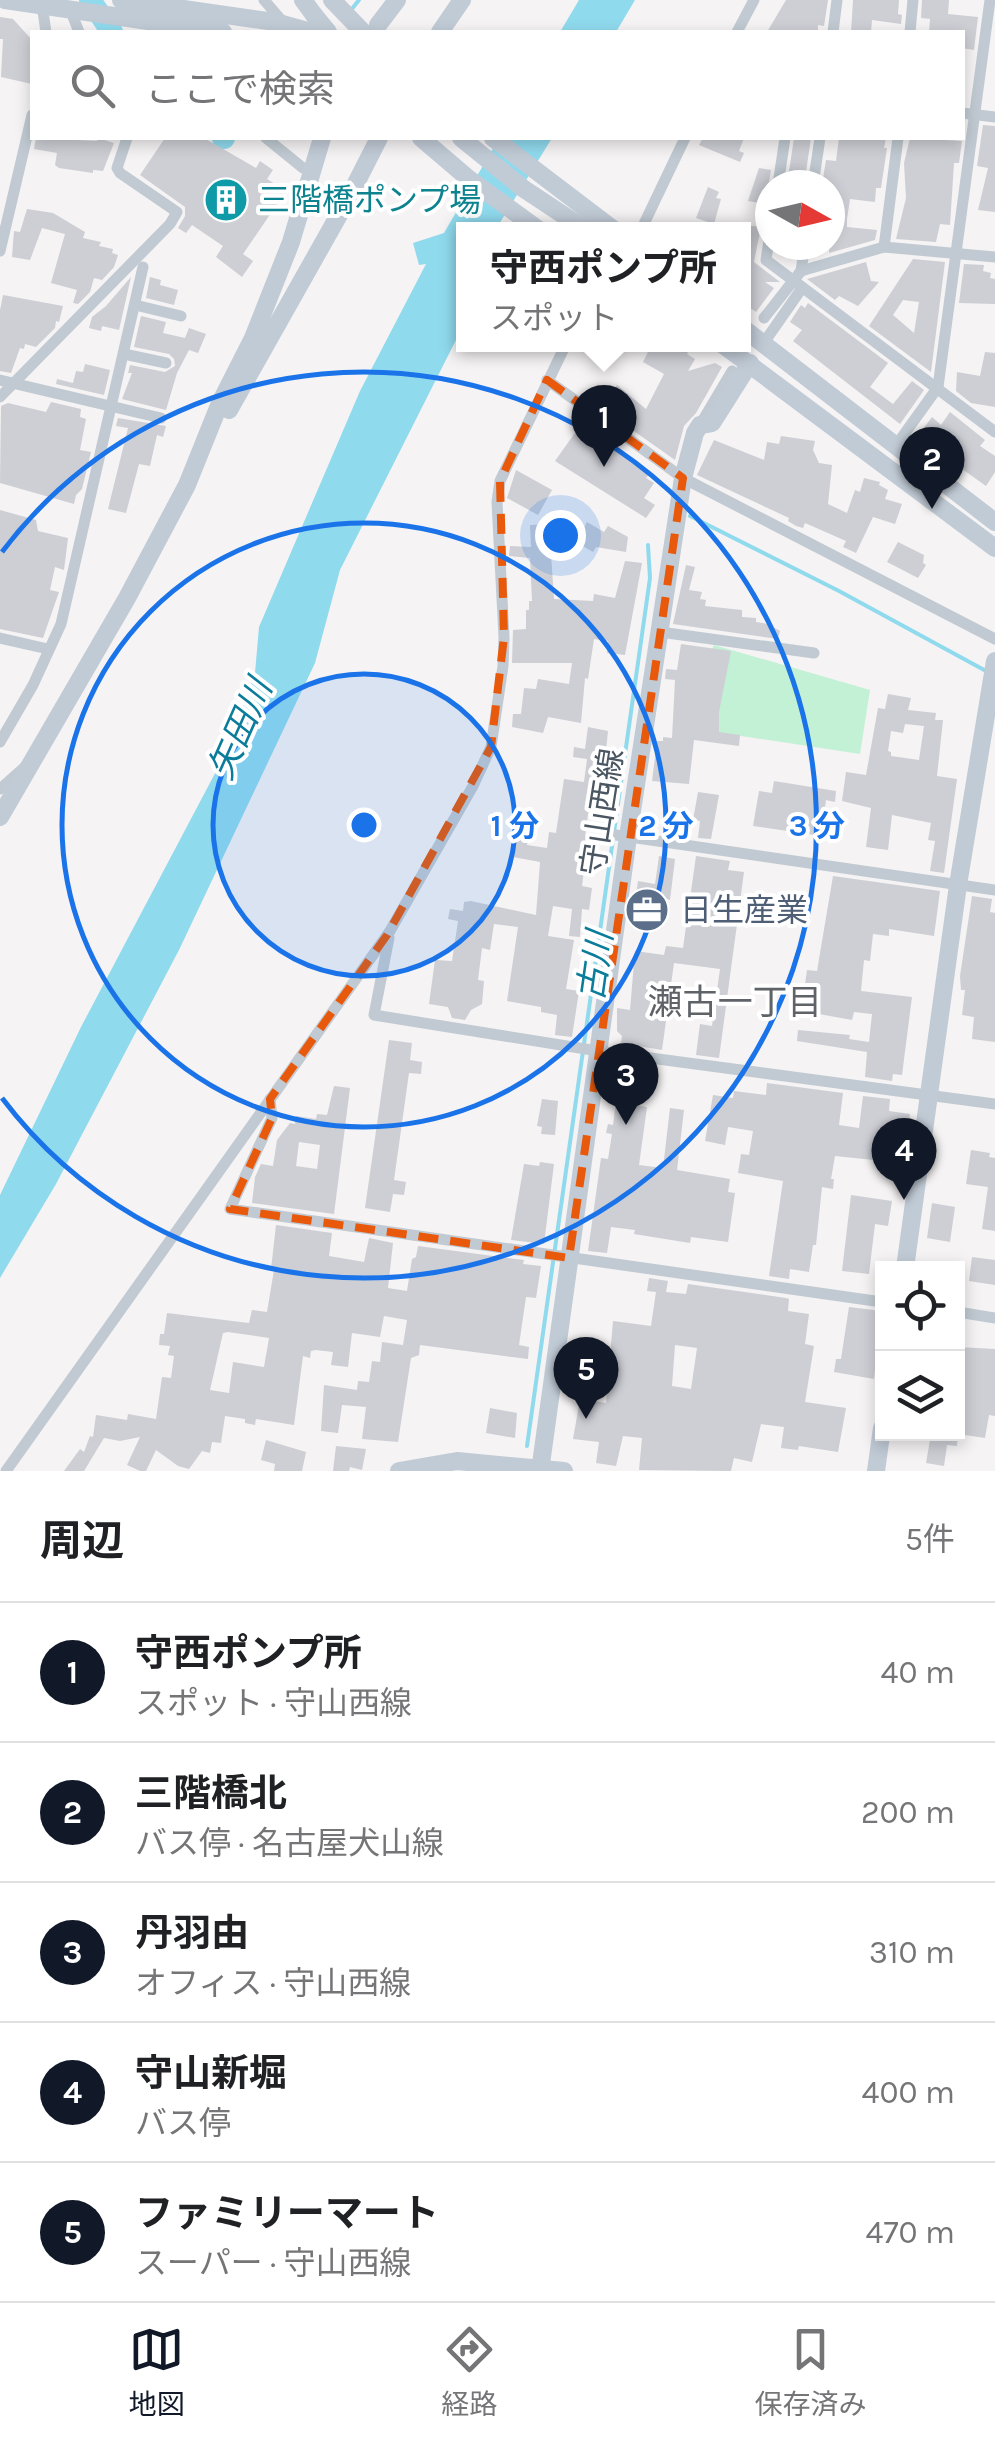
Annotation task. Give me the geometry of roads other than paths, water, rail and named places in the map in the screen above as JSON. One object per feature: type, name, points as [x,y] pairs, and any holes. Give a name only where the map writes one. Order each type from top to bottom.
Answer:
[{"type":"street","points":[[6,0],[210,30]]},
{"type":"street","points":[[128,17],[167,0]]},
{"type":"street","points":[[264,0],[290,30]]},
{"type":"street","points":[[128,17],[310,20],[335,0],[370,29],[397,0]]},
{"type":"street","points":[[441,30],[462,0]]},
{"type":"street","points":[[738,30],[754,0]]},
{"type":"street","points":[[833,30],[837,0]]},
{"type":"street","points":[[910,30],[914,0]]},
{"type":"street","points":[[895,447],[938,387],[958,252],[969,114],[990,0]]},
{"type":"street","points":[[42,5],[46,30]]},
{"type":"street","points":[[74,10],[79,30]]},
{"type":"street","points":[[969,114],[995,117]]},
{"type":"street","points":[[0,251],[30,124]]},
{"type":"street","points":[[0,397],[7,382],[170,224],[176,212],[117,168],[125,140]]},
{"type":"street","points":[[271,140],[303,168]]},
{"type":"street","points":[[188,485],[291,242],[321,140]]},
{"type":"street","points":[[0,817],[127,598],[377,140]]},
{"type":"street","points":[[423,140],[469,180],[528,222]]},
{"type":"street","points":[[463,140],[524,189],[574,222]]},
{"type":"street","points":[[496,140],[603,222]]},
{"type":"street","points":[[645,222],[684,140]]},
{"type":"street","points":[[781,170],[786,140]]},
{"type":"street","points":[[815,170],[820,140]]},
{"type":"street","points":[[884,247],[898,140]]},
{"type":"street","points":[[764,318],[799,280],[884,247],[995,257]]},
{"type":"street","points":[[766,260],[799,280],[995,432]]},
{"type":"street","points":[[763,344],[799,280],[802,260]]},
{"type":"street","points":[[0,742],[62,624],[143,267]]},
{"type":"street","points":[[135,306],[181,316]]},
{"type":"street","points":[[751,335],[995,522]]},
{"type":"street","points":[[6,1471],[390,931],[473,786],[491,747],[496,724],[504,637],[497,502],[500,481],[562,352]]},
{"type":"street","points":[[729,352],[741,367],[995,548]]},
{"type":"street","points":[[124,354],[166,363]]},
{"type":"street","name":"守山西線","points":[[540,1469],[559,1257],[619,835],[660,632],[684,478],[695,433],[700,425],[712,423],[741,367]]},
{"type":"street","points":[[547,380],[684,478],[995,638]]},
{"type":"street","points":[[7,382],[161,418]]},
{"type":"street","points":[[660,632],[814,653]]},
{"type":"street","points":[[0,638],[48,649]]},
{"type":"street","points":[[906,1261],[958,885],[995,661]]},
{"type":"street","points":[[0,789],[29,765]]},
{"type":"street","points":[[619,835],[995,890]]},
{"type":"street","points":[[390,931],[374,1015],[588,1049],[995,1104]]},
{"type":"street","points":[[270,1099],[272,1118],[230,1209],[875,1301]]},
{"type":"street","points":[[965,1313],[995,1318]]},
{"type":"street","points":[[876,1471],[880,1441]]},
{"type":"street","points":[[399,1471],[458,1460],[564,1471]]},
{"type":"water","points":[[579,0],[635,0],[617,30],[561,30]]},
{"type":"water","name":"矢田川","points":[[498,140],[551,140],[500,222],[456,222],[456,340],[340,570],[315,663],[179,950],[56,1184],[0,1278],[0,1195],[81,1027],[221,762],[255,673],[259,627],[360,391],[426,264],[419,265],[413,243],[444,233]]},
{"type":"waterway","points":[[90,0],[111,30]]},
{"type":"waterway","points":[[351,10],[359,0]]},
{"type":"waterway","points":[[690,516],[986,671]]},
{"type":"waterway","name":"古川","points":[[527,1446],[650,578],[648,545]]},
{"type":"place","name":"三階橋ポンプ場","points":[[226,200]]},
{"type":"place","name":"守西ポンプ所","points":[[604,467]]},
{"type":"place","name":"三階橋北","points":[[932,509]]},
{"type":"place","name":"日生産業","points":[[647,910]]},
{"type":"place","name":"丹羽由","points":[[626,1125]]},
{"type":"place","name":"守山新堀","points":[[904,1200]]},
{"type":"place","name":"ファミリーマート","points":[[586,1419]]},
{"type":"district","name":"瀬古一丁目","points":[[735,1002]]}]
